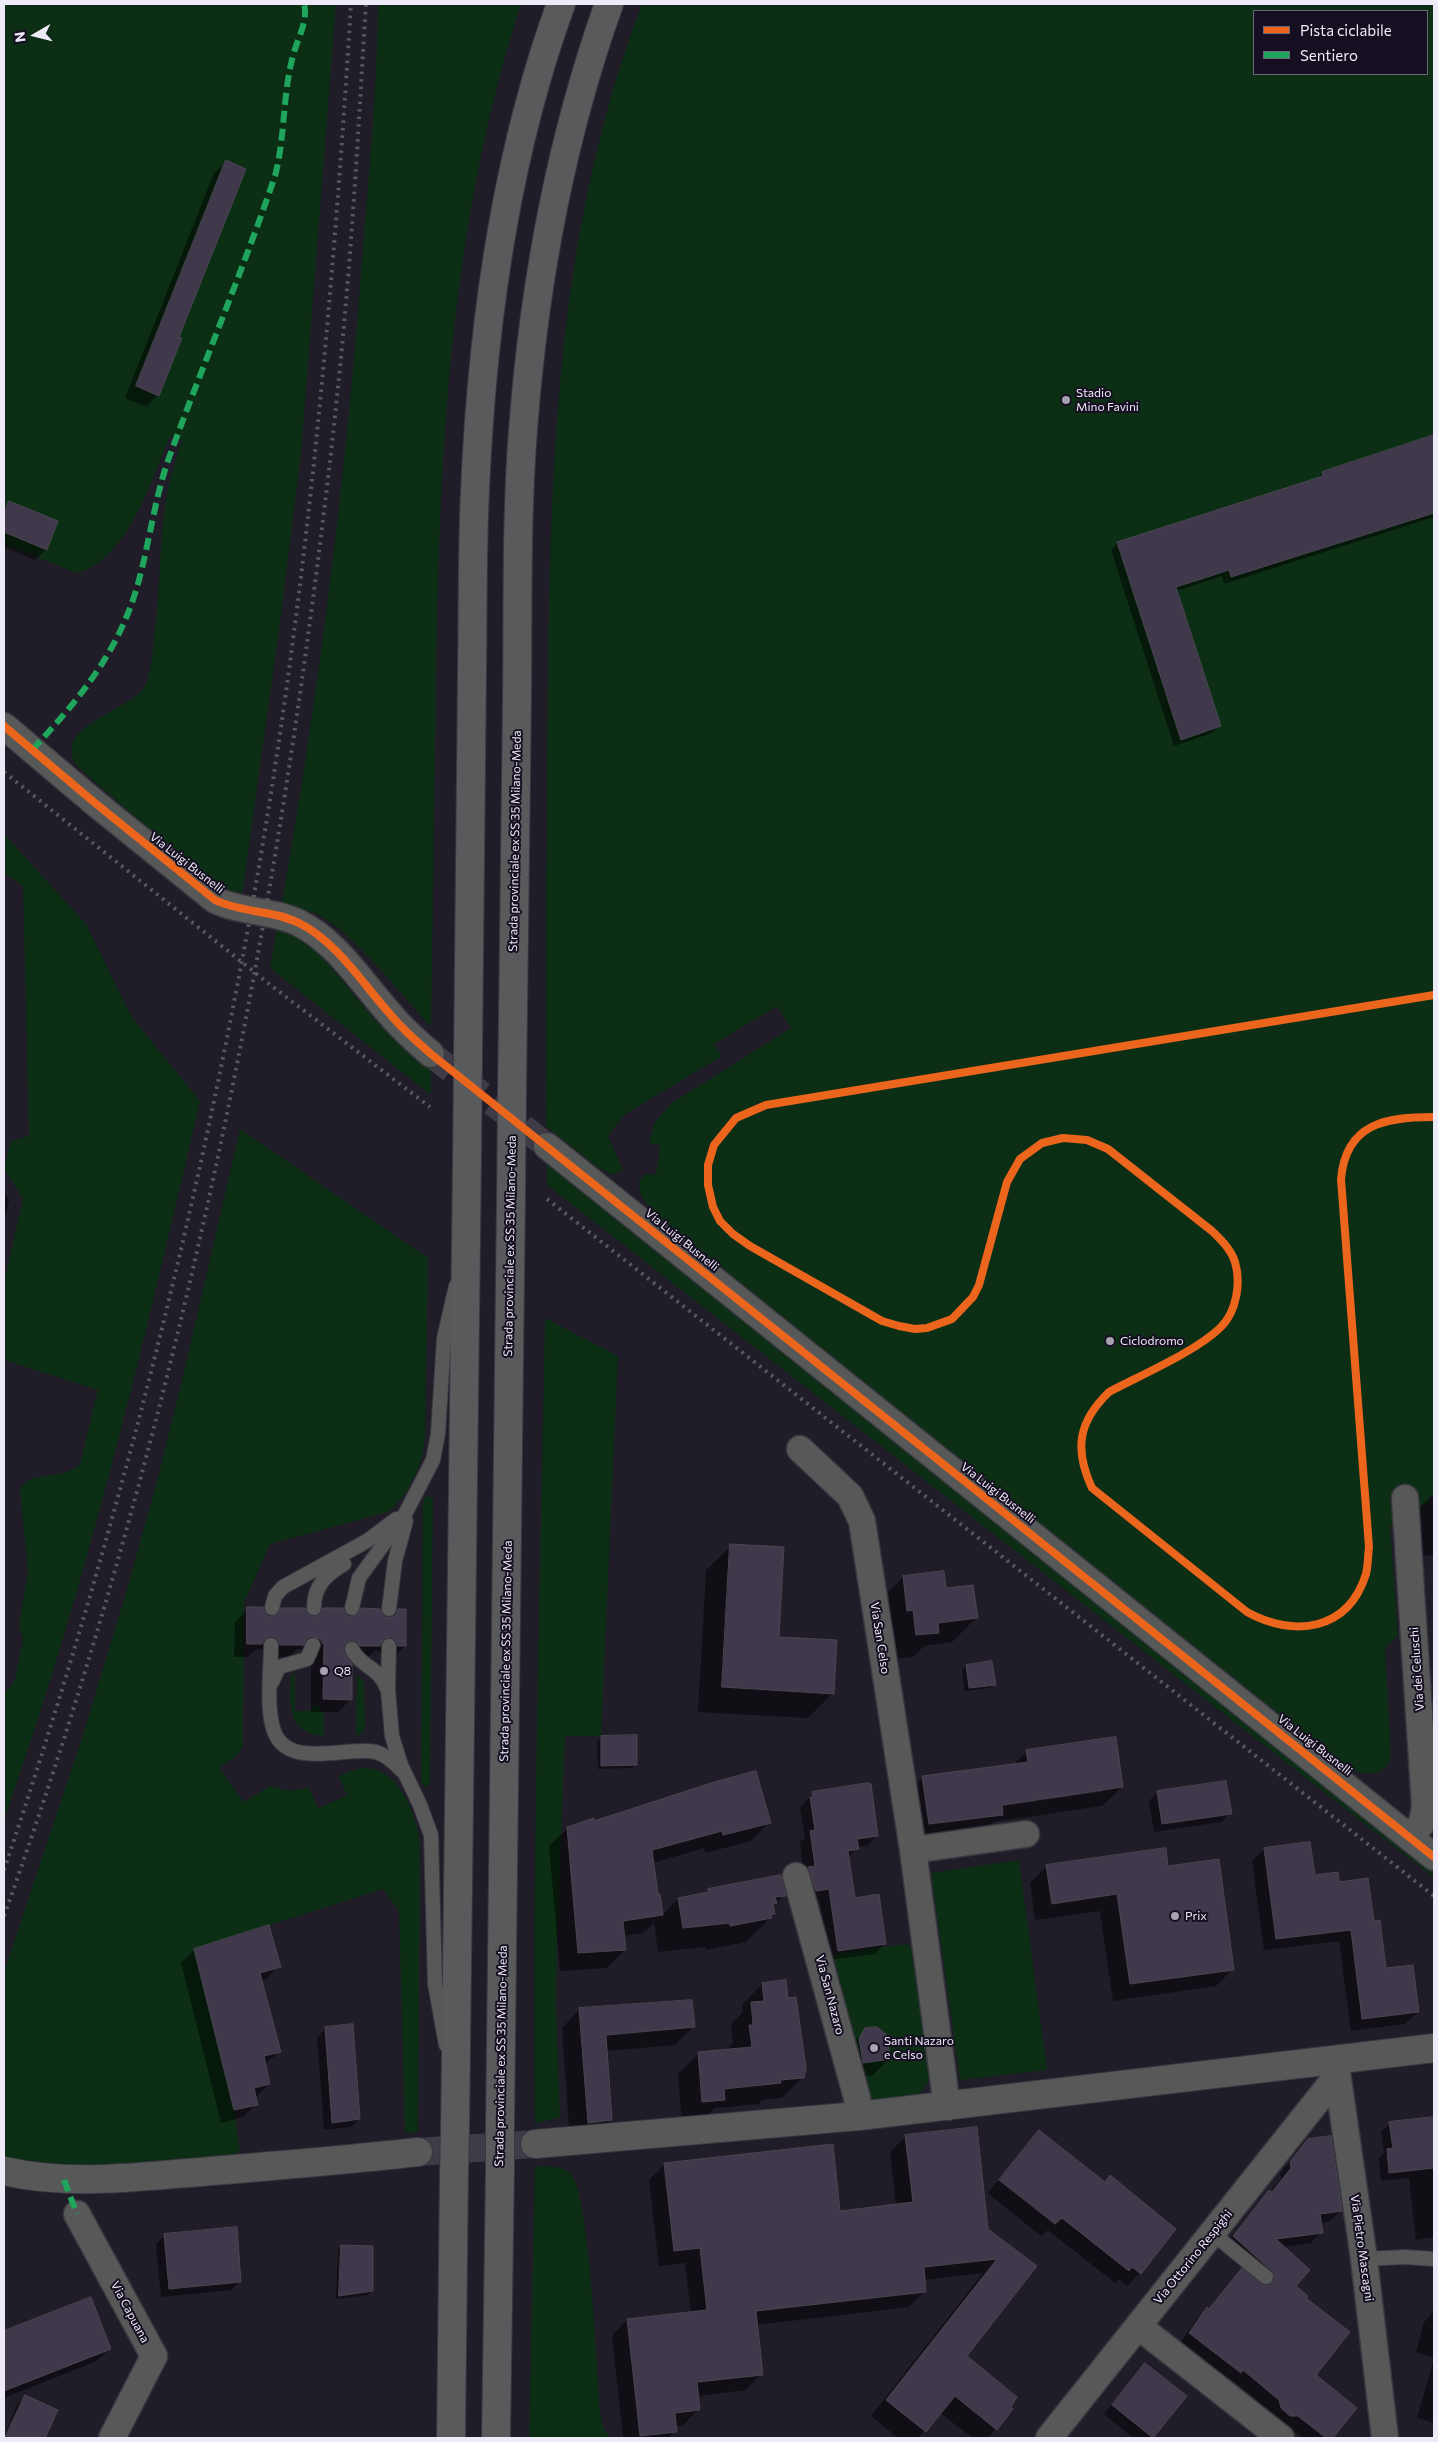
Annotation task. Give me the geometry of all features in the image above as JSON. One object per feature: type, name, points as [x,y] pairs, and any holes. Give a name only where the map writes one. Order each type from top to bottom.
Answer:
[{"type":"highway","points":[[451,2438],[474,529],[478,434],[492,297],[507,212],[528,113],[555,4]]},
{"type":"highway","points":[[528,113],[561,4]]},
{"type":"highway","name":"Strada provinciale ex SS 35 Milano-Meda","points":[[496,2438],[519,502],[526,393],[537,296],[548,230],[583,86],[609,4]]},
{"type":"street","name":"Via Luigi Busnelli","points":[[4,726],[108,815],[215,900],[237,908],[290,919],[316,934],[338,954],[407,1033],[431,1054]]},
{"type":"street","name":"Via Luigi Busnelli","points":[[547,1146],[1412,1836],[1434,1857]]},
{"type":"street","name":"Via San Celso","points":[[800,1449],[850,1496],[862,1521],[913,1850],[947,2107]]},
{"type":"street","name":"Via dei Celuschi","points":[[1405,1498],[1426,1806],[1422,1823],[1412,1836]]},
{"type":"street","points":[[913,1850],[1026,1834]]},
{"type":"street","name":"Via San Nazaro","points":[[796,1876],[857,2098],[859,2116]]},
{"type":"street","points":[[535,2144],[859,2116],[1336,2067],[1434,2048]]},
{"type":"street","name":"Via Ottorino Respighi","points":[[1049,2438],[1212,2233],[1336,2067]]},
{"type":"street","name":"Via Pietro Mascagni","points":[[1336,2067],[1364,2259],[1385,2438]]},
{"type":"street","points":[[4,2171],[64,2180],[128,2178],[266,2168],[418,2152]]},
{"type":"street","name":"Via Capuana","points":[[77,2214],[154,2356],[112,2438]]},
{"type":"street","points":[[1138,2326],[1281,2438]]},
{"type":"lane","points":[[352,1608],[359,1578],[394,1531],[430,1469],[436,1447],[444,1338],[459,1275],[466,1234]]},
{"type":"lane","points":[[272,1608],[275,1596],[283,1587],[368,1541],[402,1514],[416,1495]]},
{"type":"lane","points":[[314,1608],[315,1595],[322,1580],[392,1528],[416,1495]]},
{"type":"lane","points":[[389,1609],[395,1561],[408,1514],[416,1495]]},
{"type":"lane","points":[[271,1644],[272,1727],[280,1742],[288,1747],[317,1754],[376,1752],[390,1760],[408,1779]]},
{"type":"lane","points":[[271,1692],[274,1676],[279,1667],[307,1659],[313,1645]]},
{"type":"lane","points":[[389,1646],[389,1702]]},
{"type":"lane","points":[[352,1650],[355,1656],[377,1671],[383,1679],[389,1702],[396,1751],[427,1820],[431,1836],[435,1984],[449,2054],[455,2121]]},
{"type":"lane","points":[[1212,2233],[1266,2277]]},
{"type":"lane","points":[[1364,2259],[1405,2257],[1434,2259]]},
{"type":"green space","points":[[4,4],[336,4],[301,454],[280,623],[241,902],[210,883],[77,766],[72,752],[75,739],[84,729],[128,701],[140,692],[147,682],[157,612],[165,505],[182,440],[170,436],[136,516],[124,536],[110,553],[95,565],[77,573],[4,544]]},
{"type":"green space","points":[[378,4],[521,4],[497,88],[478,172],[463,257],[445,430],[440,516],[431,1027],[378,966],[333,924],[319,915],[310,912],[281,908],[319,666],[348,422],[370,163]]},
{"type":"green space","points":[[642,4],[1434,4],[1434,1496],[1429,1496],[1430,1504],[1421,1505],[1422,1522],[1390,1526],[1398,1635],[1385,1648],[1391,1756],[1389,1762],[1381,1771],[1371,1774],[1353,1770],[1284,1718],[780,1317],[656,1214],[646,1203],[641,1195],[639,1180],[646,1174],[656,1175],[660,1145],[649,1143],[655,1122],[672,1103],[791,1028],[777,1006],[714,1044],[722,1056],[624,1115],[608,1136],[623,1170],[612,1175],[597,1167],[546,1126],[546,845],[552,505],[557,420],[565,336],[577,252],[593,169],[614,86]]},
{"type":"green space","points":[[4,834],[86,924],[131,1016],[200,1101],[135,1373],[88,1553],[34,1732],[4,1820],[4,1692],[10,1688],[15,1679],[23,1640],[19,1625],[28,1571],[20,1490],[30,1480],[37,1477],[64,1473],[80,1464],[98,1390],[4,1360],[4,1282],[23,1199],[4,1168],[11,1141],[29,1136],[23,886],[4,873]]},
{"type":"green space","points":[[278,924],[315,948],[375,1020],[403,1047],[431,1069],[431,1095],[270,968]]},
{"type":"green space","points":[[240,1129],[428,1258],[425,1438],[424,1448],[414,1478],[396,1505],[388,1512],[270,1544],[244,1603],[243,1747],[235,1757],[219,1768],[244,1802],[270,1786],[290,1791],[309,1788],[318,1808],[347,1796],[339,1776],[365,1768],[377,1770],[388,1776],[397,1784],[404,1795],[415,1819],[420,1843],[418,2132],[405,2133],[399,1911],[383,1889],[194,1949],[234,2110],[240,2149],[234,2159],[76,2169],[4,2159],[4,1972],[82,1738],[126,1593],[159,1474]]},
{"type":"green space","points":[[547,1163],[1215,1693],[1401,1844],[1434,1874],[1434,1878],[547,1185]]},
{"type":"green space","points":[[545,1318],[618,1356],[601,1736],[565,1736],[556,2005],[560,2117],[535,2124],[536,1821]]},
{"type":"green space","points":[[429,1495],[433,1499],[430,1782],[425,1787],[421,1783],[423,1500]]},
{"type":"green space","points":[[295,1674],[295,1711],[311,1711],[312,1706],[319,1706],[324,1715],[324,1736],[312,1734],[303,1729],[293,1715],[290,1697],[291,1676]]},
{"type":"green space","points":[[357,1675],[364,1681],[365,1727],[363,1732],[356,1736]]},
{"type":"green space","points":[[1019,1860],[1047,2070],[960,2080],[931,1873]]},
{"type":"green space","points":[[906,1944],[911,1947],[930,2073],[929,2081],[918,2095],[872,2101],[833,1954]]},
{"type":"green space","points":[[535,2166],[554,2167],[568,2171],[578,2189],[592,2287],[600,2412],[604,2430],[611,2438],[529,2438]]},
{"type":"building","points":[[226,160],[246,169],[179,337],[182,338],[159,396],[136,386]]},
{"type":"building","points":[[1434,435],[1434,513],[1231,577],[1229,570],[1176,587],[1221,726],[1181,740],[1117,542],[1323,476],[1322,472]]},
{"type":"building","points":[[9,501],[58,521],[47,550],[4,532],[4,514]]},
{"type":"building","points":[[730,1544],[784,1547],[779,1637],[837,1640],[834,1694],[722,1687]]},
{"type":"building","points":[[944,1571],[946,1588],[973,1585],[978,1618],[938,1623],[939,1633],[916,1635],[913,1610],[907,1611],[903,1576]]},
{"type":"building","points":[[247,1607],[263,1607],[266,1614],[270,1617],[278,1614],[281,1608],[305,1608],[309,1615],[314,1617],[321,1613],[323,1608],[343,1608],[350,1617],[358,1614],[361,1608],[380,1609],[383,1616],[388,1618],[396,1615],[398,1609],[406,1609],[406,1646],[398,1646],[396,1641],[390,1637],[384,1639],[380,1646],[360,1646],[356,1641],[347,1642],[343,1650],[352,1664],[352,1700],[323,1699],[324,1645],[320,1639],[312,1636],[307,1638],[304,1645],[280,1645],[276,1638],[271,1636],[264,1640],[262,1644],[247,1644]]},
{"type":"building","points":[[992,1661],[996,1685],[969,1688],[966,1665]]},
{"type":"building","points":[[637,1735],[637,1765],[601,1766],[601,1736]]},
{"type":"building","points":[[1116,1737],[1123,1787],[1002,1805],[1003,1815],[929,1824],[922,1776],[1028,1762],[1026,1750]]},
{"type":"building","points":[[756,1771],[771,1823],[723,1835],[722,1831],[652,1850],[663,1915],[623,1921],[626,1950],[578,1953],[567,1827],[594,1818],[594,1821],[711,1783]]},
{"type":"building","points":[[1226,1781],[1232,1814],[1162,1824],[1157,1791]]},
{"type":"building","points":[[867,1783],[871,1784],[878,1836],[857,1839],[859,1849],[848,1851],[855,1898],[879,1894],[886,1944],[838,1951],[829,1889],[816,1891],[808,1867],[815,1866],[810,1831],[815,1830],[810,1797],[813,1797],[812,1792]]},
{"type":"building","points":[[1310,1842],[1315,1875],[1338,1872],[1339,1882],[1368,1878],[1374,1921],[1380,1920],[1386,1968],[1413,1965],[1419,2012],[1362,2019],[1351,1930],[1276,1939],[1264,1848]]},
{"type":"building","points":[[1166,1848],[1168,1866],[1219,1859],[1234,1970],[1130,1984],[1117,1894],[1052,1904],[1046,1865]]},
{"type":"building","points":[[781,1875],[786,1896],[775,1897],[777,1903],[773,1904],[775,1914],[771,1915],[772,1918],[730,1926],[730,1923],[683,1928],[678,1898],[708,1892],[708,1889]]},
{"type":"building","points":[[269,1925],[281,1967],[260,1973],[281,2052],[264,2056],[270,2084],[254,2088],[258,2105],[234,2110],[194,1949]]},
{"type":"building","points":[[786,1980],[788,1998],[796,1997],[806,2068],[804,2078],[780,2080],[781,2083],[724,2089],[725,2100],[702,2102],[698,2052],[752,2047],[749,2025],[753,2025],[751,2002],[764,2001],[762,1983]]},
{"type":"building","points":[[692,2000],[695,2027],[606,2035],[612,2120],[588,2123],[579,2008]]},
{"type":"building","points":[[353,2024],[360,2119],[332,2123],[325,2027]]},
{"type":"building","name":"Santi Nazaro e Celso","points":[[877,2027],[887,2035],[890,2059],[863,2063],[859,2038],[865,2028]]},
{"type":"building","points":[[1434,2117],[1434,2168],[1389,2173],[1387,2149],[1393,2148],[1389,2122]]},
{"type":"building","points":[[977,2127],[988,2229],[1037,2266],[967,2356],[1017,2397],[1011,2407],[1013,2409],[997,2430],[955,2396],[926,2432],[886,2400],[997,2259],[924,2267],[926,2292],[756,2311],[763,2375],[697,2382],[700,2410],[675,2413],[677,2432],[640,2436],[627,2319],[707,2310],[700,2248],[674,2251],[664,2163],[833,2144],[840,2211],[913,2202],[905,2135]]},
{"type":"building","points":[[1039,2130],[1105,2182],[1110,2175],[1176,2229],[1141,2274],[1132,2267],[1129,2271],[1062,2218],[1055,2224],[999,2180]]},
{"type":"building","points":[[1331,2136],[1342,2211],[1320,2214],[1323,2233],[1276,2239],[1310,2270],[1296,2286],[1308,2296],[1306,2298],[1350,2332],[1316,2375],[1357,2408],[1333,2438],[1326,2438],[1298,2416],[1290,2416],[1281,2408],[1279,2400],[1243,2370],[1241,2373],[1189,2333],[1207,2307],[1209,2309],[1242,2268],[1264,2286],[1273,2282],[1275,2278],[1272,2271],[1233,2236],[1269,2190],[1272,2192],[1291,2168],[1290,2162],[1308,2139]]},
{"type":"building","points":[[237,2227],[241,2282],[169,2289],[164,2234]]},
{"type":"building","points":[[341,2245],[373,2246],[373,2291],[339,2296]]},
{"type":"building","points":[[91,2297],[111,2349],[4,2391],[4,2331]]},
{"type":"building","points":[[1145,2363],[1187,2396],[1153,2438],[1112,2405]]},
{"type":"building","points":[[25,2395],[58,2410],[45,2438],[5,2438]]},
{"type":"tunnel","points":[[431,1054],[547,1146]]},
{"type":"tunnel","points":[[418,2152],[535,2144]]},
{"type":"railway","points":[[4,1870],[81,1626],[149,1379],[180,1255],[234,1004],[275,769],[304,552],[327,333],[351,4]]},
{"type":"railway","points":[[4,1916],[56,1763],[104,1608],[147,1452],[187,1295],[222,1137],[253,978],[281,818],[319,554],[347,291],[366,4]]},
{"type":"railway","points":[[4,772],[273,987],[430,1107]]},
{"type":"railway","points":[[547,1199],[1434,1896]]},
{"type":"marked path","points":[[32,750],[68,710],[99,669],[124,624],[141,572],[165,469],[275,176],[281,144],[288,80],[304,21],[304,4]]},
{"type":"marked path","points":[[64,2180],[77,2214]]},
{"type":"cycle path","points":[[4,726],[95,803],[215,900],[236,907],[289,919],[313,931],[348,964],[399,1025],[431,1054],[1434,1857]]},
{"type":"cycle path","points":[[1434,995],[766,1105],[736,1118],[714,1145],[708,1165],[708,1185],[713,1207],[720,1221],[733,1234],[750,1246],[882,1321],[915,1329],[927,1328],[952,1319],[973,1297],[979,1285],[1007,1182],[1020,1159],[1042,1143],[1063,1138],[1087,1140],[1108,1149],[1212,1231],[1231,1253],[1238,1278],[1236,1296],[1231,1313],[1221,1327],[1211,1336],[1183,1354],[1109,1392],[1099,1403],[1085,1425],[1082,1437],[1081,1448],[1086,1474],[1092,1488],[1247,1612],[1283,1625],[1301,1626],[1317,1624],[1333,1618],[1346,1608],[1358,1593],[1368,1564],[1369,1547],[1341,1179],[1344,1160],[1351,1146],[1360,1135],[1371,1127],[1400,1119],[1434,1117]]},
{"type":"place","name":"Stadio Mino Favini","points":[[1066,400]]},
{"type":"place","name":"Ciclodromo","points":[[1110,1341]]},
{"type":"place","name":"Q8","points":[[324,1671]]},
{"type":"place","name":"Prix","points":[[1175,1916]]},
{"type":"place","name":"Santi Nazaro e Celso","points":[[874,2048]]}]
